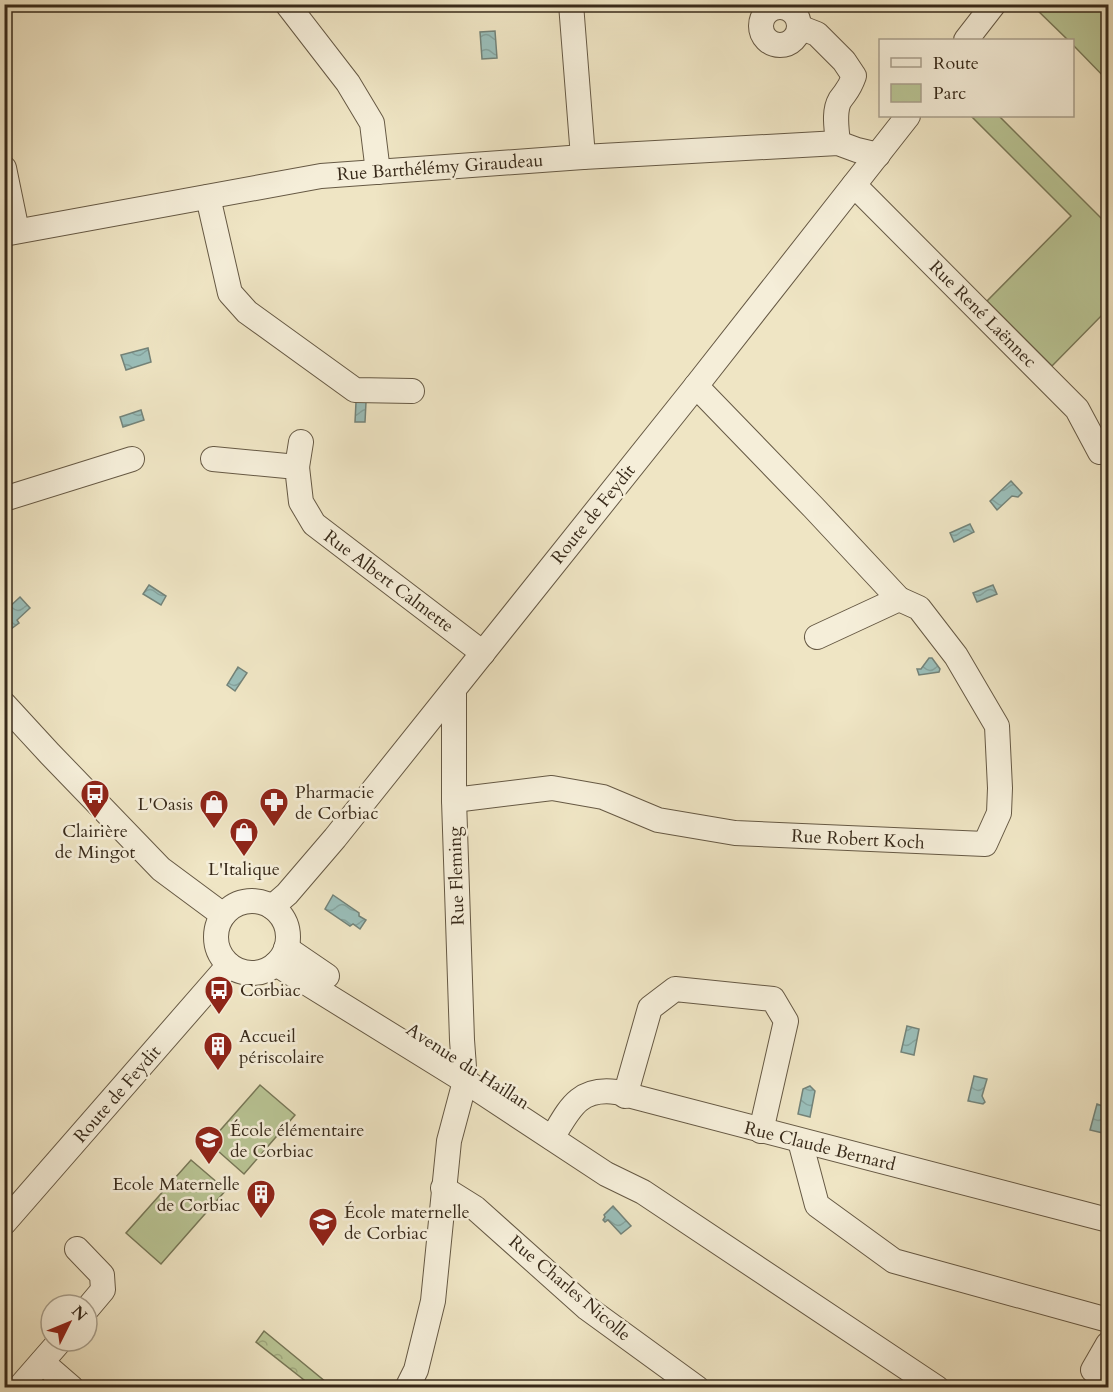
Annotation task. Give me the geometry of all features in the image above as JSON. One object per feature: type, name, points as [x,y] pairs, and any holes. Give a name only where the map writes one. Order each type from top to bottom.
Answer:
[{"type":"street","points":[[287,4],[348,83],[372,123],[378,172]]},
{"type":"street","points":[[571,4],[583,157]]},
{"type":"street","points":[[967,39],[994,4]]},
{"type":"street","points":[[799,27],[817,34],[844,61],[854,76],[849,91],[839,101],[836,117],[837,143]]},
{"type":"street","name":"Route de Feydit","points":[[272,907],[287,894],[335,838],[907,117]]},
{"type":"street","name":"Rue Barthélémy Giraudeau","points":[[11,232],[321,176],[583,157],[837,143],[878,155]]},
{"type":"street","points":[[4,168],[11,232]]},
{"type":"street","name":"Rue René Laënnec","points":[[854,184],[1077,409],[1100,452]]},
{"type":"street","points":[[208,197],[230,292],[247,312],[355,390],[412,391]]},
{"type":"street","name":"Rue Robert Koch","points":[[454,800],[552,788],[603,797],[658,820],[735,833],[985,844],[999,813],[997,726],[956,656],[919,608],[899,599],[696,386]]},
{"type":"street","name":"Rue Albert Calmette","points":[[301,442],[297,467],[301,502],[314,524],[483,653]]},
{"type":"street","points":[[4,499],[132,459]]},
{"type":"street","points":[[213,459],[297,467]]},
{"type":"street","points":[[817,637],[899,599]]},
{"type":"street","name":"Rue Fleming","points":[[454,690],[454,800],[465,1072]]},
{"type":"street","points":[[4,704],[161,869],[223,915]]},
{"type":"street","points":[[246,901],[260,902],[272,907],[283,918],[288,933],[281,956],[265,970],[253,973],[240,972],[229,965],[220,954],[216,941],[217,927],[229,908],[246,901]]},
{"type":"street","name":"Avenue du Haillan","points":[[281,956],[556,1131],[606,1174],[643,1192],[938,1388]]},
{"type":"street","name":"Route de Feydit","points":[[4,1223],[229,965]]},
{"type":"street","points":[[625,1096],[650,1008],[675,989],[773,999],[786,1021],[761,1131]]},
{"type":"street","points":[[407,1388],[416,1370],[433,1301],[449,1141],[465,1072]]},
{"type":"street","name":"Rue Claude Bernard","points":[[556,1131],[573,1104],[587,1094],[606,1091],[1108,1220]]},
{"type":"street","points":[[800,1141],[817,1205],[894,1262],[1108,1320]]},
{"type":"street","name":"Rue Charles Nicolle","points":[[443,1188],[476,1208],[587,1308],[697,1388]]},
{"type":"street","points":[[77,1249],[102,1275],[104,1290],[99,1296]]},
{"type":"street","points":[[1093,1370],[1108,1344]]},
{"type":"street","points":[[19,1388],[50,1353]]},
{"type":"street","points":[[42,1362],[72,1388]]},
{"type":"green space","points":[[1032,5],[1108,5],[1108,81],[1074,46],[1074,39],[1067,39]]},
{"type":"green space","points":[[972,117],[1000,117],[1108,225],[1108,309],[1052,366],[987,301],[1071,216]]},
{"type":"green space","points":[[260,1085],[295,1115],[244,1174],[209,1143]]},
{"type":"green space","points":[[191,1160],[226,1190],[161,1264],[126,1233]]},
{"type":"green space","points":[[264,1331],[332,1387],[313,1387],[256,1342]]},
{"type":"water","points":[[495,31],[497,58],[482,59],[480,32]]},
{"type":"water","points":[[148,348],[151,362],[126,370],[121,355]]},
{"type":"water","points":[[356,402],[366,402],[365,422],[355,422]]},
{"type":"water","points":[[141,410],[144,420],[123,427],[120,417]]},
{"type":"water","points":[[1011,481],[1022,493],[1018,497],[1012,496],[997,510],[990,501]]},
{"type":"water","points":[[970,524],[974,532],[954,542],[950,533]]},
{"type":"water","points":[[149,585],[166,596],[161,605],[143,594]]},
{"type":"water","points":[[993,585],[997,594],[977,602],[973,593]]},
{"type":"water","points":[[20,597],[30,608],[17,620],[19,623],[11,629],[5,621],[5,611]]},
{"type":"water","points":[[929,658],[932,658],[940,669],[939,672],[919,675],[917,669],[921,669]]},
{"type":"water","points":[[238,667],[247,673],[235,691],[227,685]]},
{"type":"water","points":[[333,895],[366,920],[360,929],[353,924],[350,926],[325,909]]},
{"type":"water","points":[[907,1026],[919,1029],[914,1055],[901,1052]]},
{"type":"water","points":[[974,1076],[987,1079],[982,1096],[985,1102],[983,1104],[968,1101]]},
{"type":"water","points":[[810,1086],[815,1091],[810,1117],[798,1114],[803,1089]]},
{"type":"water","points":[[1097,1104],[1108,1108],[1103,1133],[1090,1130]]},
{"type":"water","points":[[613,1206],[631,1226],[621,1234],[608,1220],[605,1222],[603,1220],[604,1215]]},
{"type":"place","name":"Clairière de Mingot","points":[[95,820]]},
{"type":"place","name":"Pharmacie de Corbiac","points":[[274,828]]},
{"type":"place","name":"L'Oasis","points":[[214,830]]},
{"type":"place","name":"L'Italique","points":[[244,858]]},
{"type":"place","name":"Corbiac","points":[[219,1016]]},
{"type":"place","name":"Accueil périscolaire","points":[[218,1072]]},
{"type":"place","name":"École élémentaire de Corbiac","points":[[209,1166]]},
{"type":"place","name":"Ecole Maternelle de Corbiac","points":[[261,1220]]},
{"type":"place","name":"École maternelle de Corbiac","points":[[323,1248]]}]
